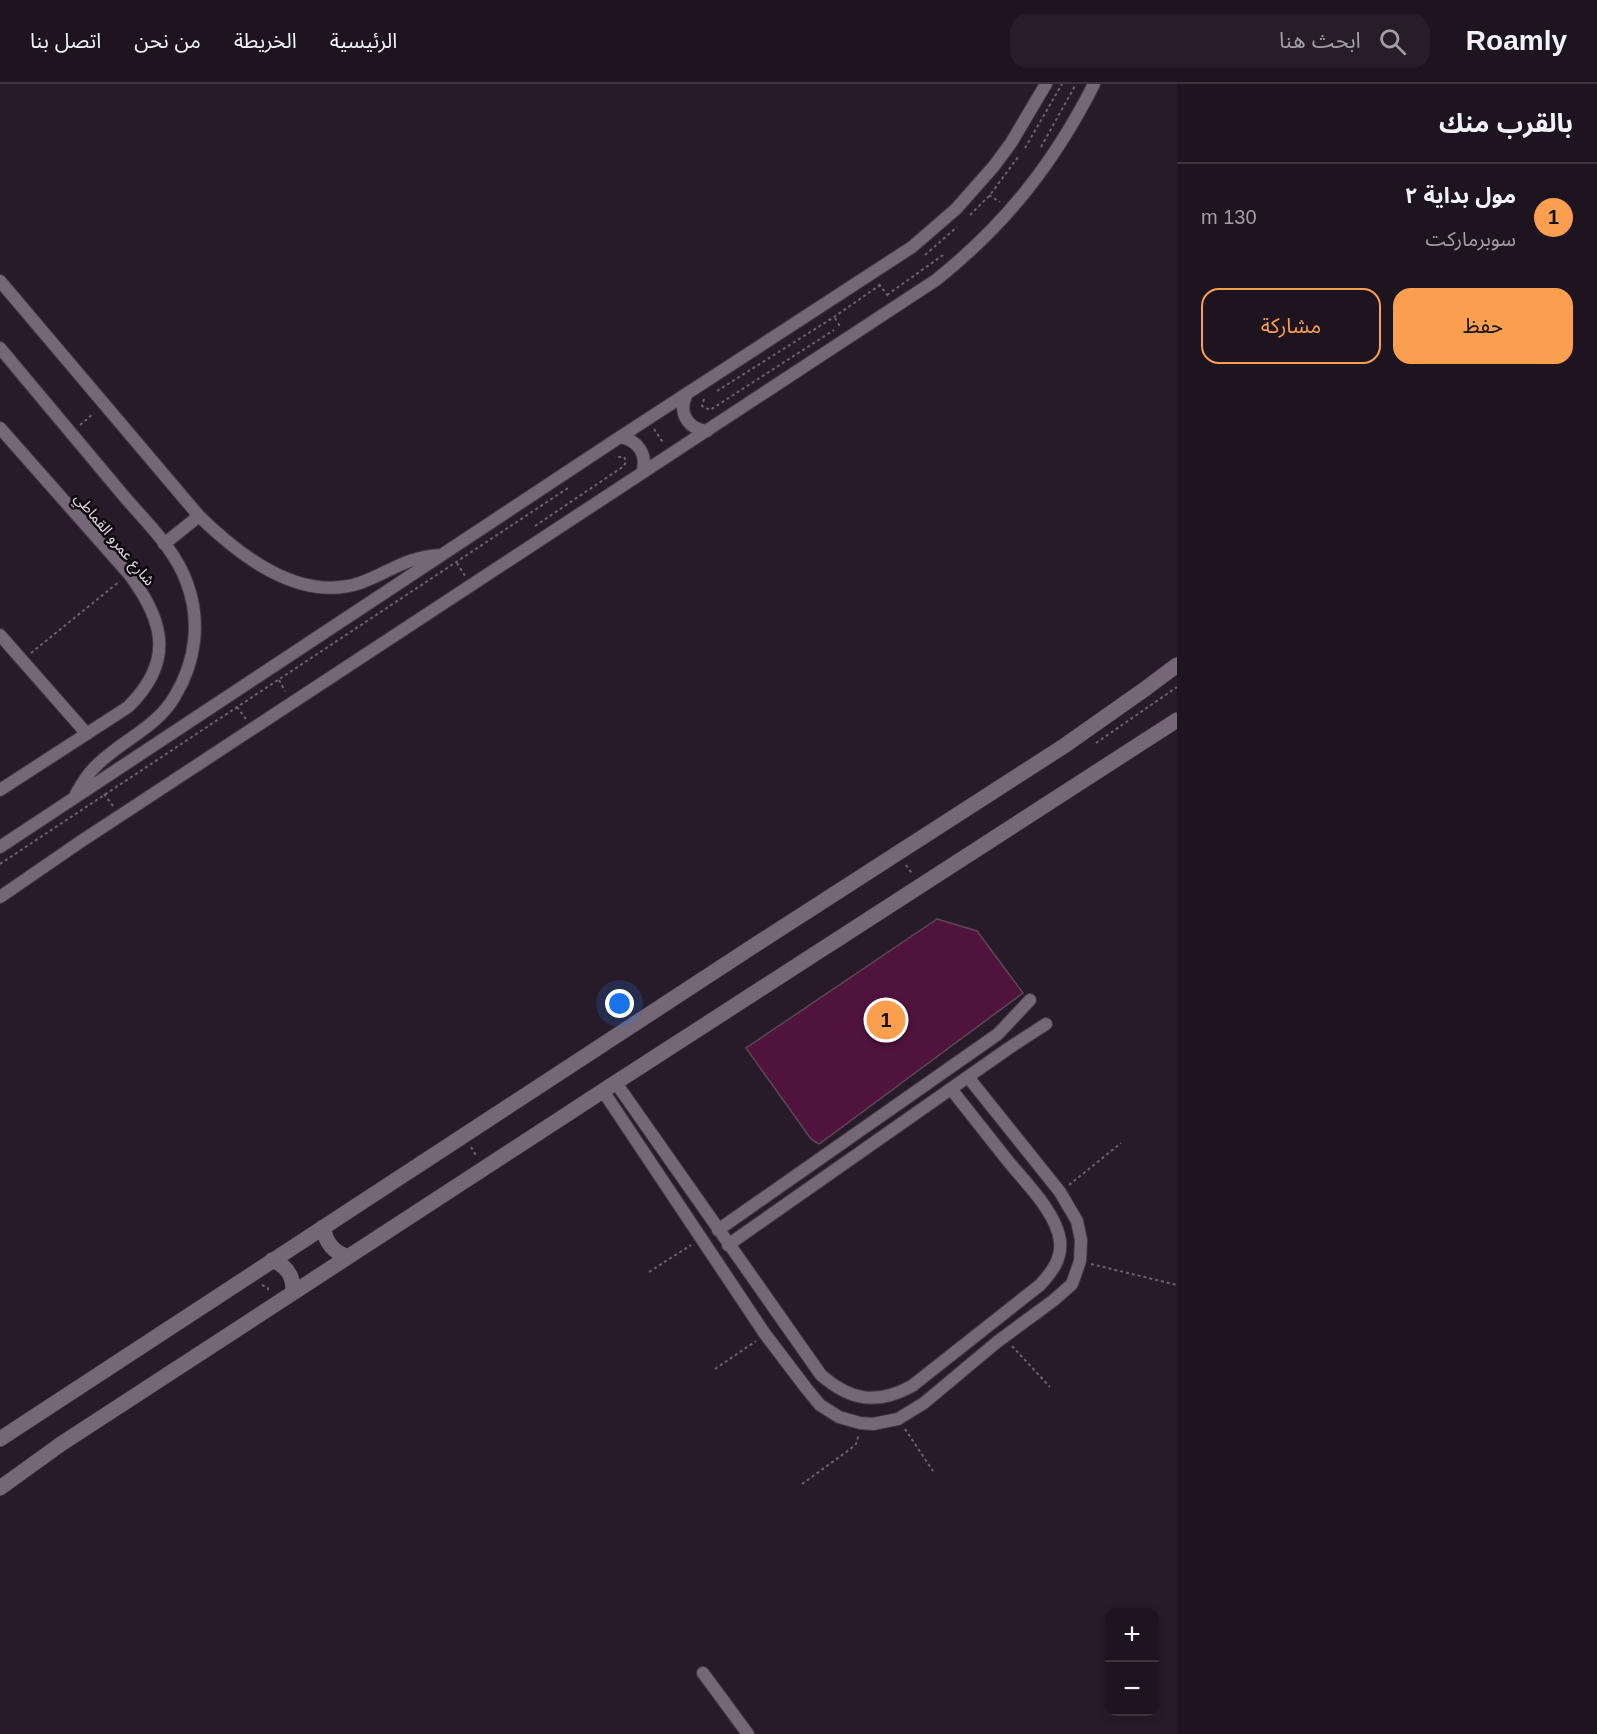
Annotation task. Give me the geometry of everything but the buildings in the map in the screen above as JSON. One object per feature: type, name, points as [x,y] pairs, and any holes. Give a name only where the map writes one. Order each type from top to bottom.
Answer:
[{"type":"street","points":[[0,846],[912,247],[936,228],[978,186],[1011,143],[1046,84]]},
{"type":"street","points":[[0,897],[707,430],[897,308],[960,261],[1012,210],[1058,149],[1094,84]]},
{"type":"street","points":[[0,280],[199,516],[226,542],[254,561],[285,577],[317,587],[330,588],[356,584],[408,560],[446,553]]},
{"type":"street","points":[[0,348],[164,544],[186,581],[192,601],[195,621],[194,642],[183,682],[164,712],[93,769],[74,798]]},
{"type":"street","points":[[686,396],[682,406],[687,422],[696,428],[707,430]]},
{"type":"street","name":"شارع عمرو القماطي","points":[[0,428],[129,574],[153,612],[158,633],[159,653],[154,674],[143,692],[128,707],[0,790]]},
{"type":"street","points":[[620,437],[636,443],[642,452],[644,463],[642,473]]},
{"type":"street","points":[[164,544],[199,516]]},
{"type":"street","points":[[0,636],[87,734]]},
{"type":"street","points":[[0,1439],[1064,746],[1177,664]]},
{"type":"street","points":[[0,1488],[61,1444],[483,1167],[1177,720]]},
{"type":"street","points":[[718,1230],[998,1035],[1030,1000]]},
{"type":"street","points":[[728,1245],[1046,1024]]},
{"type":"street","points":[[984,1044],[994,1059]]},
{"type":"street","points":[[609,1087],[648,1158],[701,1239],[765,1334],[820,1405],[839,1417],[873,1424],[898,1419],[924,1403],[1072,1284],[1080,1261],[1081,1240],[1077,1221],[1060,1192],[968,1077]]},
{"type":"street","points":[[609,1087],[661,1148],[821,1375],[833,1386],[862,1398],[888,1397],[912,1386],[985,1326],[1040,1285],[1052,1271],[1060,1255],[1057,1228],[1042,1203],[951,1089]]},
{"type":"street","points":[[648,1158],[661,1148]]},
{"type":"street","points":[[323,1227],[328,1244],[340,1254],[348,1257]]},
{"type":"street","points":[[272,1260],[289,1272],[292,1278],[293,1293]]},
{"type":"street","points":[[985,1326],[1000,1340]]},
{"type":"street","points":[[704,1673],[748,1734]]},
{"type":"path","points":[[1040,148],[1076,84]]},
{"type":"path","points":[[978,186],[1012,210]]},
{"type":"path","points":[[871,274],[897,308]]},
{"type":"path","points":[[825,303],[848,338]]},
{"type":"path","points":[[71,433],[104,405]]},
{"type":"path","points":[[648,420],[671,454]]},
{"type":"path","points":[[533,528],[622,468],[626,461],[619,455],[606,463]]},
{"type":"path","points":[[0,864],[576,483]]},
{"type":"path","points":[[446,553],[457,563],[471,586]]},
{"type":"path","points":[[22,660],[129,574]]},
{"type":"path","points":[[271,668],[293,703]]},
{"type":"path","points":[[1089,747],[1177,687]]},
{"type":"path","points":[[277,696],[285,691]]},
{"type":"path","points":[[229,695],[253,729]]},
{"type":"path","points":[[245,717],[253,712]]},
{"type":"path","points":[[95,783],[121,816]]},
{"type":"path","points":[[898,854],[920,884]]},
{"type":"path","points":[[465,1137],[483,1167]]},
{"type":"path","points":[[1060,1192],[1121,1143]]},
{"type":"path","points":[[648,1272],[701,1239]]},
{"type":"path","points":[[1080,1261],[1177,1285]]},
{"type":"path","points":[[715,1369],[765,1334]]},
{"type":"path","points":[[1000,1340],[1050,1387]]},
{"type":"path","points":[[898,1419],[933,1471]]},
{"type":"path","points":[[802,1484],[856,1444],[860,1423]]},
{"type":"place","name":"مول بداية ۲","points":[[886,1020]]}]
